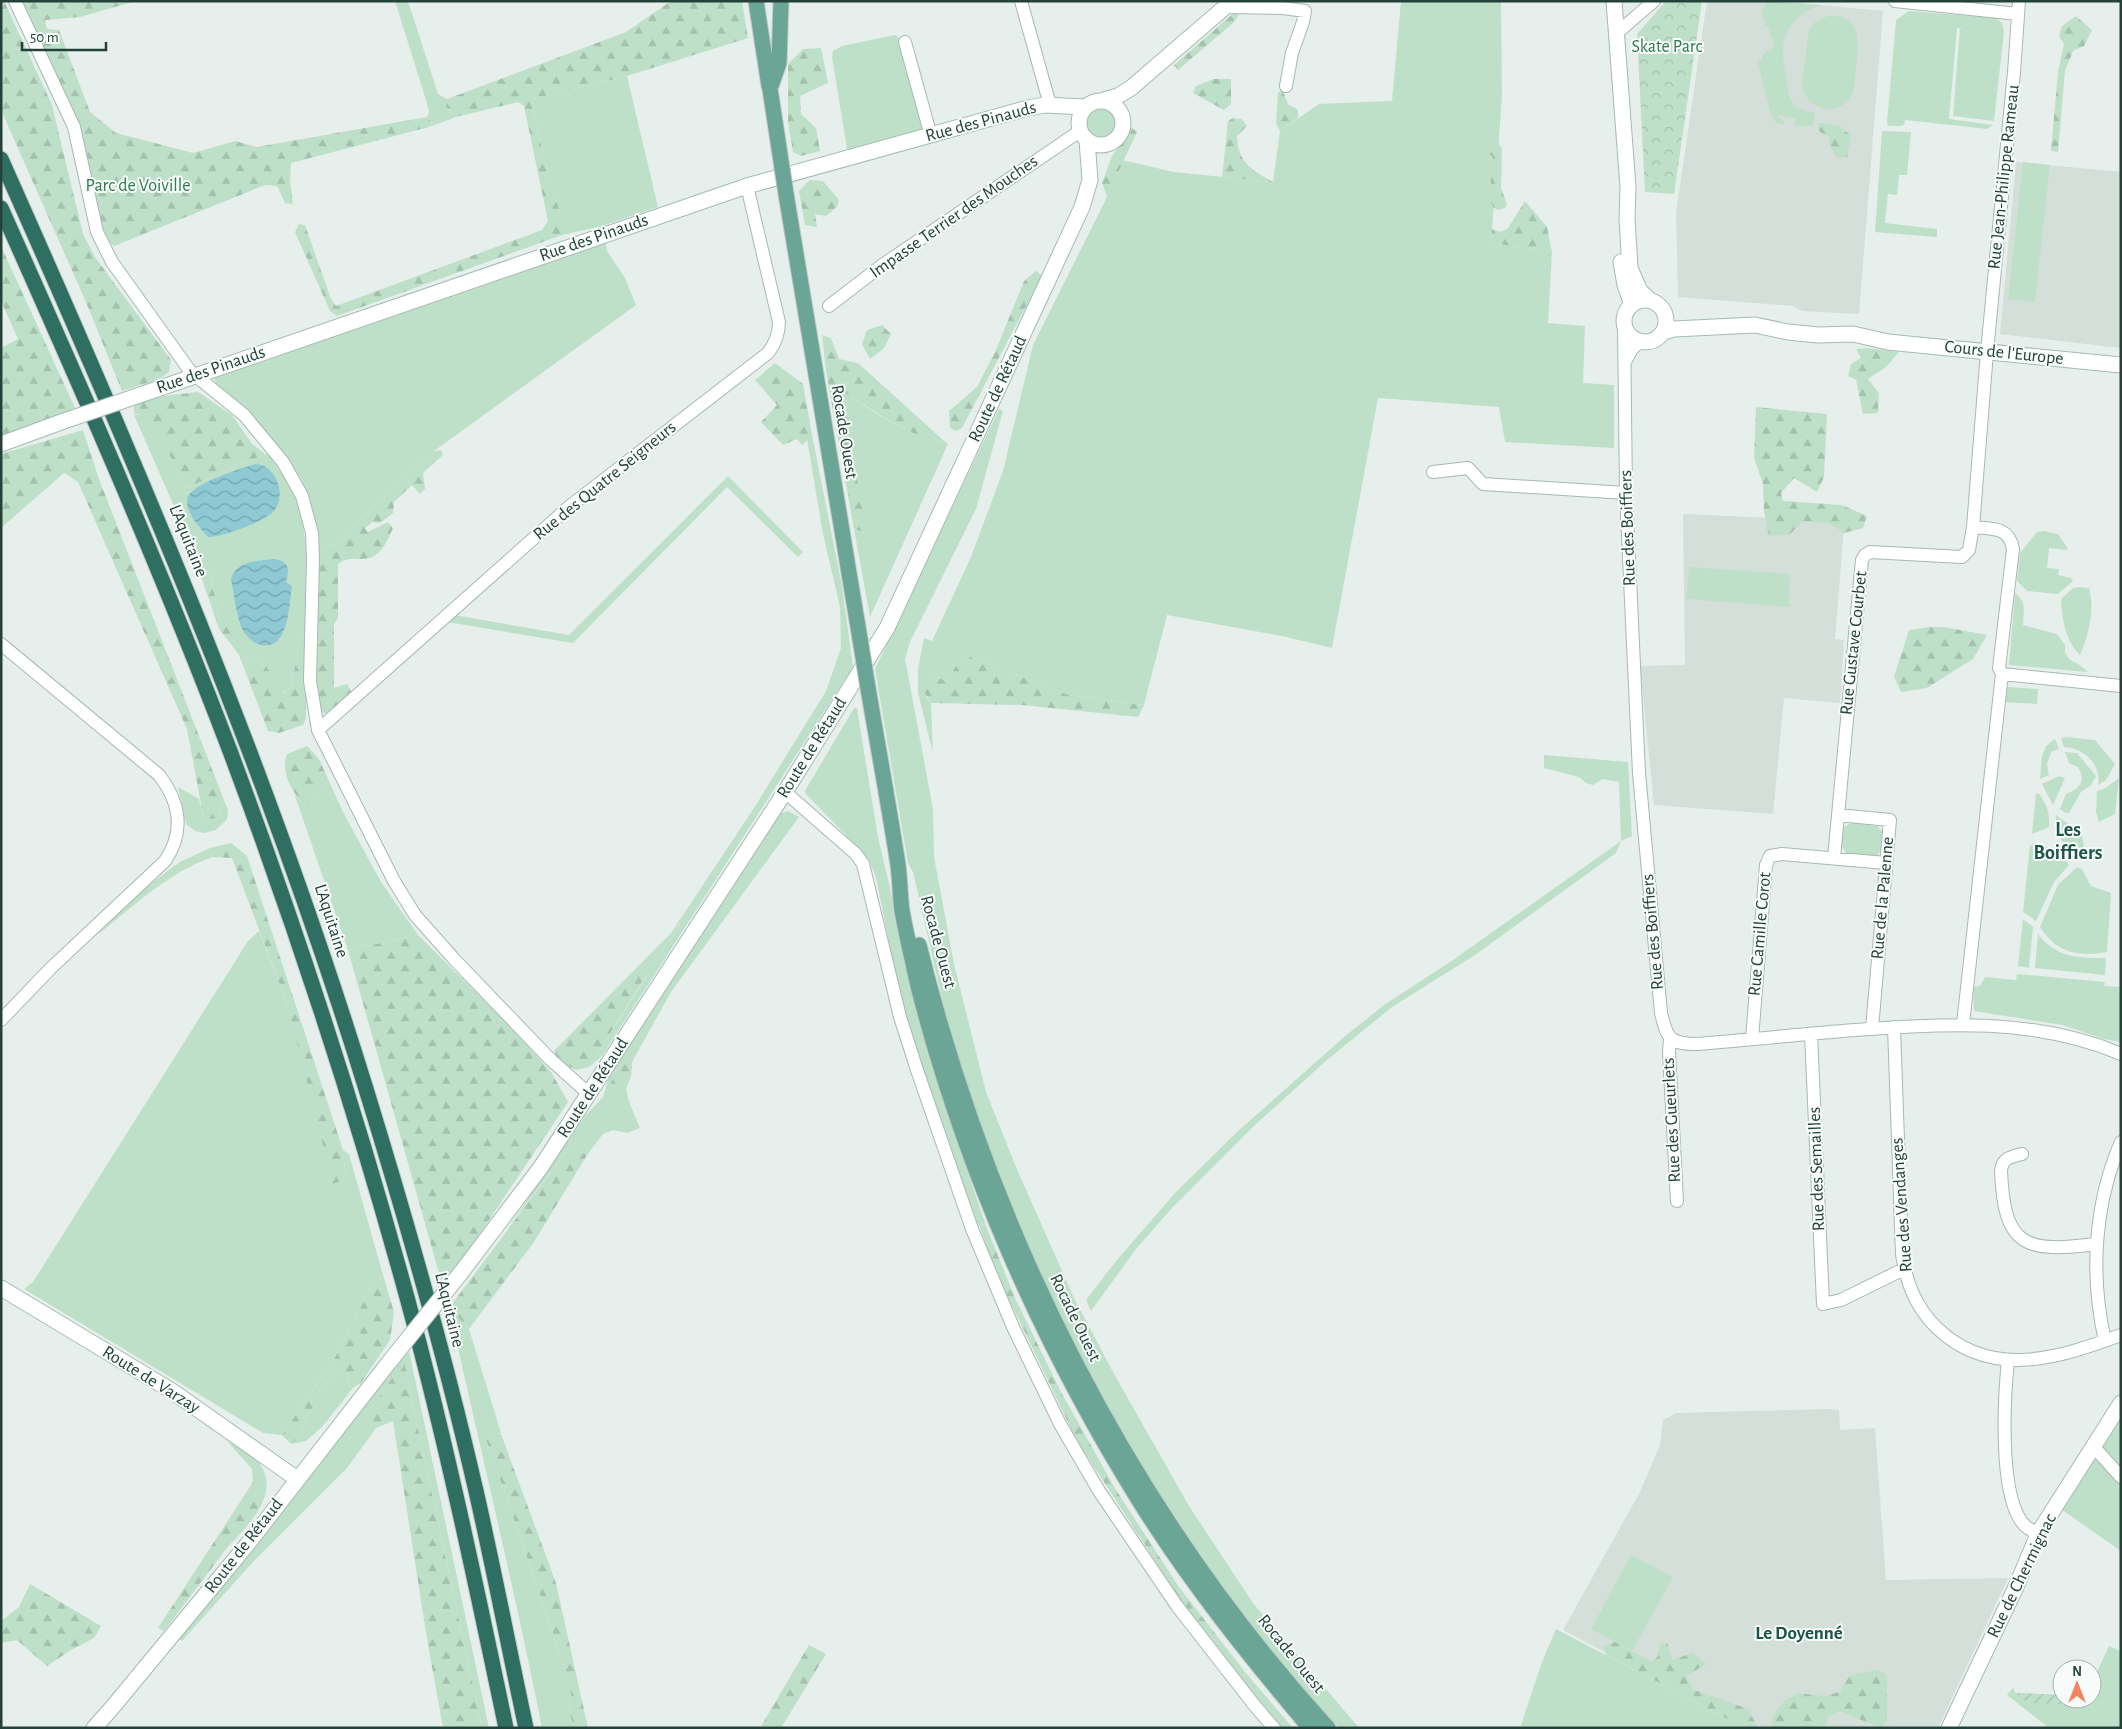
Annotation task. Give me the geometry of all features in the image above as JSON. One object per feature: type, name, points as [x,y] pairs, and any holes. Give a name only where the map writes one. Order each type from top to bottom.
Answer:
[{"type":"highway","name":"L'Aquitaine","points":[[1,159],[147,489],[222,678],[309,912],[366,1088],[420,1271],[476,1491],[526,1728]]},
{"type":"highway","points":[[1,208],[109,455],[188,644],[231,754],[294,930],[347,1095],[400,1274],[456,1494],[506,1728]]},
{"type":"main road","name":"Rocade Ouest","points":[[754,1],[759,20],[827,448],[898,869],[902,910],[919,989],[960,1125],[989,1202],[1052,1344],[1140,1502],[1178,1560],[1258,1666],[1310,1728]]},
{"type":"main road","points":[[770,89],[779,63],[780,1]]},
{"type":"main road","name":"Rocade Ouest","points":[[898,869],[910,906],[932,993],[972,1123],[1043,1298],[1074,1360],[1143,1484],[1191,1557],[1294,1690],[1328,1728]]},
{"type":"street","points":[[15,1],[74,127],[97,232],[118,270],[190,371],[244,415],[283,462],[302,496],[312,533],[310,681],[318,730],[394,881],[415,915],[550,1060],[589,1094]]},
{"type":"street","points":[[1021,1],[1054,106],[1097,145],[1109,144],[1116,140],[1122,129],[1122,114],[1128,101],[1148,74]]},
{"type":"street","points":[[1614,1],[1618,32],[1628,187],[1627,218],[1630,268],[1640,291],[1651,301],[1659,305],[1665,315],[1666,324],[1663,332],[1654,341],[1640,342],[1630,336],[1624,324],[1626,314],[1632,305],[1639,301],[1651,301]]},
{"type":"street","points":[[1618,32],[1654,1]]},
{"type":"street","points":[[1895,1],[2018,8]]},
{"type":"street","points":[[1090,180],[1082,132],[1081,113],[1085,107],[1092,102],[1123,94],[1228,4],[1305,11],[1292,53],[1286,86]]},
{"type":"street","name":"Rue Jean-Philippe Rameau","points":[[1987,352],[2014,72],[2018,8]]},
{"type":"street","points":[[905,42],[930,136]]},
{"type":"street","points":[[1104,100],[1116,106],[1122,114]]},
{"type":"street","name":"Rue des Pinauds","points":[[1,444],[747,186],[1028,108],[1054,106],[1085,107]]},
{"type":"street","name":"Impasse Terrier des Mouches","points":[[829,306],[881,266],[1082,132]]},
{"type":"street","points":[[1090,180],[1109,144]]},
{"type":"street","name":"Route de Rétaud","points":[[94,1728],[111,1710],[246,1546],[297,1478],[460,1274],[541,1167],[785,792],[887,628],[1082,207],[1090,180]]},
{"type":"street","name":"Rue des Quatre Seigneurs","points":[[318,730],[570,506],[756,362],[773,346],[778,334],[779,322],[747,186]]},
{"type":"street","points":[[1627,218],[1621,267],[1632,305]]},
{"type":"street","name":"Cours de l'Europe","points":[[1665,315],[1715,326]]},
{"type":"street","name":"Rue des Boiffiers","points":[[1624,324],[1626,493],[1639,773],[1660,1013],[1670,1039]]},
{"type":"street","name":"Cours de l'Europe","points":[[1663,332],[1674,328],[1754,325],[1788,332],[1818,335],[1851,344],[1888,342],[2121,365]]},
{"type":"street","points":[[1624,367],[1628,355],[1640,342]]},
{"type":"street","name":"Rue Gustave Courbet","points":[[1834,858],[1862,560],[1870,552],[1962,557],[1969,550],[1973,527],[1987,352]]},
{"type":"street","points":[[1432,472],[1468,468],[1483,484],[1626,493]]},
{"type":"street","points":[[1963,1024],[2002,674],[1999,668],[2013,549],[2011,540],[2005,532],[1973,527]]},
{"type":"street","points":[[1,644],[134,752],[159,775],[173,798],[178,826],[175,845],[165,862],[51,968],[1,1020]]},
{"type":"street","points":[[2002,674],[2121,686]]},
{"type":"street","points":[[785,792],[856,854],[863,864],[900,1017],[969,1220],[1006,1313],[1060,1424],[1099,1491],[1148,1565],[1206,1643],[1274,1728]]},
{"type":"street","name":"Rue de la Palenne","points":[[1838,815],[1890,820],[1872,1029]]},
{"type":"street","name":"Rue Camille Corot","points":[[1752,1039],[1768,860],[1774,855],[1782,854],[1886,863]]},
{"type":"street","points":[[1670,1039],[1682,1044],[1894,1027],[1963,1024],[2001,1025],[2079,1040],[2121,1054]]},
{"type":"street","name":"Rue des Vendanges","points":[[1894,1027],[1902,1254],[1907,1282],[1921,1308],[1932,1323],[1944,1335],[1978,1354],[2008,1360],[2054,1356],[2121,1335]]},
{"type":"street","name":"Rue des Semailles","points":[[1812,1034],[1823,1304],[1841,1300],[1904,1269]]},
{"type":"street","name":"Rue des Gueurlets","points":[[1670,1039],[1669,1060],[1677,1200]]},
{"type":"street","points":[[2104,1341],[2097,1284],[2096,1244],[2105,1188],[2121,1142]]},
{"type":"street","points":[[2022,1154],[2008,1158],[2004,1162],[2001,1171],[2008,1221],[2016,1234],[2034,1245],[2046,1247],[2096,1244]]},
{"type":"street","name":"Route de Varzay","points":[[1,1288],[172,1390],[297,1478]]},
{"type":"street","points":[[2008,1360],[2003,1426],[2008,1480],[2022,1523],[2032,1532],[2039,1532]]},
{"type":"street","name":"Rue de Chermignac","points":[[1948,1728],[2012,1596],[2039,1532],[2121,1403]]},
{"type":"street","points":[[2093,1446],[2121,1477]]},
{"type":"shaded area","points":[[1707,1],[1778,1],[1883,11],[1859,314],[1802,311],[1793,306],[1678,297],[1676,213]]},
{"type":"shaded area","points":[[2016,162],[2121,172],[2121,348],[2000,334]]},
{"type":"shaded area","points":[[1683,514],[1796,519],[1845,515],[1835,639],[1844,640],[1840,703],[1784,698],[1773,814],[1654,805],[1640,666],[1685,665]]},
{"type":"shaded area","points":[[1839,1410],[1840,1430],[1875,1428],[1886,1580],[2008,1578],[1939,1726],[1748,1728],[1563,1630],[1640,1492],[1660,1445],[1663,1420],[1676,1413]]},
{"type":"green space","points":[[1,1],[4,1],[52,105],[83,234],[95,257],[171,360],[169,372],[160,379],[122,391],[86,302],[1,110]]},
{"type":"green space","name":"Parc de Voiville","points":[[21,1],[136,1],[80,17],[45,20],[47,29],[59,30],[90,112],[116,133],[193,153],[235,141],[257,147],[427,117],[432,122],[429,127],[291,163],[290,181],[293,204],[285,203],[277,186],[265,185],[114,246],[106,239],[100,229],[79,128]]},
{"type":"green space","points":[[395,1],[408,1],[438,94],[447,99],[446,107],[456,117],[429,127],[432,122],[427,117],[429,112],[426,100]]},
{"type":"green space","points":[[671,1],[742,1],[748,38],[627,76],[533,99],[532,106],[550,182],[562,218],[562,235],[337,316],[330,311],[295,232],[299,224],[305,225],[331,299],[336,306],[542,230],[548,221],[524,106],[518,102],[456,117],[446,107],[447,99],[626,32]]},
{"type":"green space","points":[[1401,1],[1501,1],[1502,97],[1491,243],[1552,252],[1548,323],[1585,326],[1583,383],[1614,385],[1614,448],[1505,442],[1499,407],[1378,398],[1332,648],[1282,636],[1167,615],[1144,705],[1069,695],[971,657],[957,664],[947,681],[931,675],[926,697],[931,703],[933,753],[918,693],[918,669],[924,638],[932,641],[971,557],[1003,471],[1033,345],[1104,203],[1122,160],[1174,172],[1273,182],[1280,131],[1319,104],[1392,101]]},
{"type":"green space","name":"Skate Parc","points":[[1666,1],[1702,1],[1674,194],[1645,192],[1637,34]]},
{"type":"green space","points":[[1766,1],[1820,5],[1797,18],[1790,26],[1786,35],[1783,55],[1788,91],[1791,99],[1794,105],[1799,108],[1815,113],[1813,126],[1794,126],[1796,119],[1778,115],[1785,124],[1776,123],[1770,111],[1758,63],[1763,58],[1762,56],[1774,45],[1761,11],[1766,5]]},
{"type":"green space","points":[[1909,11],[1996,18],[2002,23],[2004,32],[1994,121],[1953,116],[1960,29],[1964,29],[1957,28],[1949,119],[1993,125],[1987,129],[1905,120],[1904,125],[1889,126],[1887,123],[1896,20]]},
{"type":"green space","points":[[1235,12],[1239,15],[1232,24],[1178,70],[1174,65]]},
{"type":"green space","points":[[1828,16],[1840,17],[1848,20],[1853,25],[1858,41],[1858,50],[1852,95],[1843,104],[1836,108],[1828,109],[1821,108],[1808,99],[1802,84],[1809,31],[1815,22]]},
{"type":"green space","points":[[2076,16],[2092,30],[2084,46],[2073,51],[2065,71],[2058,152],[2051,151],[2058,72],[2064,44],[2059,36],[2062,26]]},
{"type":"green space","points":[[895,35],[898,37],[923,128],[921,132],[850,152],[847,149],[832,57],[833,51],[842,46]]},
{"type":"green space","points":[[821,48],[828,83],[800,96],[801,114],[816,128],[820,151],[801,156],[793,152],[788,122],[788,64],[803,49]]},
{"type":"green space","points":[[627,76],[658,207],[602,226],[562,235],[562,218],[550,182],[532,106],[533,99]]},
{"type":"green space","points":[[1214,79],[1231,79],[1231,104],[1224,110],[1193,93],[1196,86]]},
{"type":"green space","points":[[1282,89],[1288,104],[1298,110],[1298,118],[1280,131],[1276,123],[1278,93]]},
{"type":"green space","points":[[1100,105],[1112,110],[1117,122],[1112,134],[1100,139],[1088,134],[1083,122],[1088,110]]},
{"type":"green space","points":[[1233,118],[1242,119],[1247,126],[1237,136],[1243,159],[1259,174],[1273,182],[1222,177],[1228,121]]},
{"type":"green space","points":[[1817,124],[1840,126],[1851,136],[1847,157],[1837,158],[1829,144],[1830,137],[1820,132]]},
{"type":"green space","points":[[1132,128],[1137,132],[1107,196],[1102,183],[1112,156]]},
{"type":"green space","points":[[1882,131],[1911,132],[1907,175],[1899,175],[1897,195],[1888,194],[1885,223],[1937,229],[1937,237],[1875,232]]},
{"type":"green space","points":[[1498,142],[1502,149],[1501,188],[1507,204],[1505,208],[1498,210],[1493,207],[1487,191],[1490,189],[1493,158],[1490,154],[1469,149],[1489,146]]},
{"type":"green space","points":[[2023,162],[2050,165],[2035,302],[2008,299]]},
{"type":"green space","points":[[810,180],[823,181],[839,200],[837,207],[826,216],[815,214],[817,227],[805,225],[799,191]]},
{"type":"green space","points":[[1525,201],[1547,227],[1552,252],[1491,243],[1492,229],[1501,232],[1508,228]]},
{"type":"green space","points":[[605,240],[607,251],[625,278],[636,305],[434,451],[334,544],[317,550],[302,480],[252,416],[216,384],[214,378],[216,375]]},
{"type":"green space","points":[[1,246],[75,408],[36,429],[1,438],[1,348],[18,339],[1,301]]},
{"type":"green space","points":[[1036,271],[1042,276],[962,428],[956,431],[950,428],[949,411],[977,387],[996,350],[1024,281]]},
{"type":"green space","points":[[882,325],[891,334],[884,348],[870,359],[862,344],[867,330]]},
{"type":"green space","points":[[822,335],[831,338],[839,359],[858,363],[943,440],[938,442],[912,432],[843,392],[866,533],[854,529],[826,371]]},
{"type":"green space","points":[[1867,348],[1899,352],[1886,367],[1868,379],[1879,393],[1878,413],[1863,414],[1856,380],[1848,376],[1851,364],[1861,358],[1856,349]]},
{"type":"green space","points":[[775,363],[803,384],[812,435],[802,445],[797,439],[783,445],[761,422],[777,405],[755,380]]},
{"type":"green space","points":[[843,391],[900,427],[938,442],[943,440],[948,444],[870,617],[854,529],[865,533]]},
{"type":"green space","points":[[198,392],[232,415],[252,444],[265,454],[186,488],[150,416],[134,414],[134,405],[163,396]]},
{"type":"green space","points":[[1756,407],[1827,414],[1824,477],[1817,492],[1794,478],[1781,493],[1783,501],[1842,505],[1867,516],[1863,528],[1844,533],[1831,524],[1803,521],[1789,535],[1769,536],[1764,511],[1763,484],[1754,458]]},
{"type":"green space","points":[[999,409],[1003,411],[976,509],[910,642],[905,659],[933,809],[934,857],[954,964],[986,1092],[1016,1167],[1074,1298],[1113,1372],[1189,1506],[1253,1603],[1359,1728],[1339,1728],[1280,1663],[1189,1541],[1126,1444],[1078,1355],[1042,1279],[994,1168],[951,1038],[913,872],[908,863],[875,669]]},
{"type":"green space","points":[[134,415],[150,415],[186,488],[265,454],[270,456],[300,502],[307,555],[306,633],[301,635],[291,687],[282,694],[266,666],[239,655],[231,644],[235,642],[220,622],[210,573],[202,567],[194,538],[188,538]]},
{"type":"green space","points":[[83,430],[99,479],[224,800],[219,818],[204,820],[187,729],[78,482],[64,473],[1,528],[1,454]]},
{"type":"green space","points":[[812,435],[842,586],[853,667],[602,1056],[589,1067],[646,977],[644,972],[681,927],[680,923],[671,933],[754,808],[826,691],[841,648],[840,607],[823,534],[807,439]]},
{"type":"green space","points":[[441,450],[443,455],[423,473],[425,489],[420,494],[412,485],[394,502],[393,513],[380,523],[372,522],[365,528],[368,532],[388,522],[393,528],[387,542],[378,554],[364,559],[350,559],[338,564],[338,618],[334,624],[334,688],[347,684],[352,693],[328,714],[322,712],[317,695],[317,550],[334,544],[434,451]]},
{"type":"green space","points":[[728,476],[803,552],[798,557],[727,487],[573,643],[447,622],[454,615],[569,635]]},
{"type":"green space","points":[[2044,531],[2058,534],[2067,547],[2067,550],[2049,548],[2047,568],[2059,569],[2058,575],[2071,578],[2073,581],[2058,594],[2027,591],[2017,581],[2020,553],[2037,532]]},
{"type":"green space","points":[[188,538],[194,538],[202,567],[210,573],[220,622],[229,629],[235,643],[231,644],[219,629]]},
{"type":"green space","points":[[1689,567],[1790,574],[1789,607],[1686,599]]},
{"type":"green space","points":[[2073,588],[2089,588],[2091,596],[2088,630],[2080,655],[2071,643],[2065,629],[2061,599]]},
{"type":"green space","points":[[2015,593],[2022,600],[2023,604],[2023,625],[2057,634],[2065,645],[2065,653],[2070,660],[2088,672],[2009,665]]},
{"type":"green space","points":[[1944,627],[1987,635],[1973,659],[1927,688],[1901,692],[1894,677],[1909,630]]},
{"type":"green space","points":[[306,633],[306,718],[303,725],[279,733],[268,731],[239,655],[266,666],[283,694],[291,687],[301,635]]},
{"type":"green space","points":[[971,657],[1069,695],[1144,705],[1138,717],[1022,705],[931,703],[917,680],[931,675],[947,681],[957,664]]},
{"type":"green space","points":[[2004,688],[2038,689],[2037,704],[2002,702]]},
{"type":"green space","points":[[854,708],[857,708],[878,837],[915,995],[943,1100],[986,1226],[981,1223],[980,1227],[972,1216],[933,1102],[898,988],[876,877],[868,858],[805,793]]},
{"type":"green space","points":[[2061,738],[2095,740],[2115,764],[2106,780],[2098,785],[2099,778],[2094,764],[2085,754],[2064,747]]},
{"type":"green space","points":[[2055,739],[2059,749],[2051,752],[2047,764],[2049,775],[2040,779],[2042,756],[2046,746]]},
{"type":"green space","points":[[307,746],[319,759],[328,779],[314,800],[303,805],[288,781],[285,761],[287,754]]},
{"type":"green space","points":[[2065,752],[2077,753],[2096,776],[2091,785],[2081,792],[2069,813],[2065,813],[2060,809],[2066,794],[2081,784],[2082,776],[2078,767],[2069,763]]},
{"type":"green space","points":[[1544,755],[1628,762],[1632,836],[1621,841],[1619,782],[1603,779],[1593,785],[1586,783],[1579,777],[1544,768]]},
{"type":"green space","points":[[2059,776],[2065,778],[2053,805],[2042,784]]},
{"type":"green space","points":[[2119,778],[2115,814],[2099,822],[2096,812],[2097,791],[2104,789]]},
{"type":"green space","points":[[328,779],[344,814],[381,882],[418,935],[348,950],[294,793],[303,805],[314,800]]},
{"type":"green space","points":[[178,787],[199,799],[204,820],[219,818],[224,800],[228,810],[227,819],[216,830],[204,833],[195,831],[186,824]]},
{"type":"green space","points":[[2036,793],[2039,794],[2046,806],[2049,827],[2032,834]]},
{"type":"green space","points":[[788,811],[799,817],[671,992],[632,1062],[631,1076],[626,1089],[629,1102],[640,1128],[627,1133],[613,1130],[603,1134],[587,1155],[569,1148],[506,1231],[585,1116],[603,1097],[610,1073],[779,814]]},
{"type":"green space","points":[[2056,815],[2082,834],[2084,849],[2079,853],[2068,847],[2060,838]]},
{"type":"green space","points":[[1851,823],[1877,826],[1884,833],[1884,845],[1878,855],[1869,857],[1847,854],[1841,845],[1844,827]]},
{"type":"green space","points":[[1621,841],[1616,853],[1475,955],[1392,1007],[1327,1060],[1256,1124],[1172,1208],[1136,1249],[1091,1311],[1086,1300],[1116,1261],[1176,1192],[1237,1132],[1344,1037],[1384,1005],[1453,960]]},
{"type":"green space","points":[[231,843],[247,856],[343,1150],[346,1179],[333,1184],[287,1004],[232,858],[213,857],[210,848]]},
{"type":"green space","points":[[2030,845],[2058,848],[2069,865],[2054,882],[2036,921],[2023,912]]},
{"type":"green space","points":[[210,848],[213,857],[166,881],[96,936],[139,892],[180,862]]},
{"type":"green space","points":[[2077,867],[2082,869],[2091,886],[2111,893],[2107,952],[2086,954],[2069,951],[2053,943],[2040,927],[2058,885]]},
{"type":"green space","points":[[2023,919],[2033,927],[2029,968],[2018,966]]},
{"type":"green space","points":[[681,923],[681,927],[644,972],[646,976],[589,1067],[576,1070],[560,1062],[554,1051]]},
{"type":"green space","points":[[259,931],[287,1004],[346,1179],[343,1150],[349,1154],[383,1275],[376,1281],[368,1293],[333,1361],[282,1435],[263,1433],[24,1289],[33,1282],[248,941]]},
{"type":"green space","points":[[2038,934],[2045,942],[2060,952],[2077,957],[2106,958],[2105,975],[2035,968]]},
{"type":"green space","points":[[418,935],[511,1027],[551,1072],[568,1102],[465,1256],[442,1284],[348,950]]},
{"type":"green space","points":[[2017,974],[2105,982],[2104,986],[2121,987],[2121,1042],[2104,1039],[2062,1025],[1974,1011],[1973,987],[1980,986],[1985,977],[2016,980]]},
{"type":"green space","points":[[628,1061],[632,1062],[631,1076],[619,1096],[614,1098],[609,1092],[611,1083],[618,1071]]},
{"type":"green space","points":[[569,1148],[587,1155],[534,1242],[469,1329],[449,1308]]},
{"type":"green space","points":[[980,1223],[986,1226],[1015,1298],[1061,1392],[1116,1490],[1179,1587],[1245,1672],[1244,1678],[1239,1677],[1197,1625],[1076,1439],[995,1270]]},
{"type":"green space","points":[[383,1275],[394,1312],[390,1340],[361,1383],[353,1388],[349,1386],[344,1369],[334,1373],[318,1392],[318,1404],[306,1416],[301,1436],[291,1444],[282,1435],[333,1361],[368,1293],[376,1281]]},
{"type":"green space","points":[[449,1308],[469,1329],[501,1433],[494,1433],[486,1439],[547,1615],[571,1693],[569,1709],[573,1728],[542,1728]]},
{"type":"green space","points":[[409,1351],[489,1728],[482,1728],[407,1377],[404,1357]]},
{"type":"green space","points":[[404,1357],[482,1728],[443,1728],[393,1421],[376,1428],[364,1419],[392,1378],[389,1375]]},
{"type":"green space","points":[[344,1369],[349,1386],[353,1388],[322,1427],[306,1441],[291,1444],[301,1436],[306,1416],[318,1404],[318,1392],[334,1373]]},
{"type":"green space","points":[[389,1375],[392,1378],[365,1418],[376,1428],[347,1468],[253,1562],[182,1641],[176,1637]]},
{"type":"green space","points":[[2121,1414],[2121,1551],[2061,1509]]},
{"type":"green space","points":[[494,1433],[501,1434],[556,1583],[588,1728],[573,1728],[569,1709],[571,1693],[547,1615],[486,1439]]},
{"type":"green space","points":[[228,1442],[249,1453],[261,1466],[266,1479],[266,1492],[261,1505],[253,1518],[223,1552],[261,1502],[261,1492],[253,1482],[252,1469]]},
{"type":"green space","points":[[253,1482],[261,1492],[261,1503],[164,1631],[158,1628]]},
{"type":"green space","points":[[1631,1555],[1673,1577],[1632,1651],[1591,1629]]},
{"type":"green space","points":[[30,1584],[101,1626],[94,1638],[47,1666],[17,1640],[1,1643],[1,1621],[19,1607]]},
{"type":"green space","points":[[1556,1629],[1745,1728],[1520,1728],[1542,1662]]},
{"type":"green space","points":[[1615,1642],[1652,1662],[1658,1656],[1659,1645],[1667,1642],[1672,1660],[1692,1653],[1707,1664],[1687,1675],[1692,1689],[1748,1709],[1758,1728],[1745,1728],[1606,1655],[1603,1646]]},
{"type":"green space","points":[[809,1645],[826,1654],[781,1728],[760,1728]]},
{"type":"green space","points":[[2109,1646],[2121,1651],[2121,1728],[2049,1728],[2007,1695],[2013,1688],[2015,1693],[2052,1695],[2052,1709],[2102,1709],[2102,1661]]},
{"type":"green space","points":[[1878,1670],[1887,1675],[1887,1720],[1882,1727],[1840,1711],[1829,1716],[1824,1728],[1771,1728],[1774,1714],[1784,1701],[1798,1693],[1824,1696],[1840,1692],[1850,1675]]},
{"type":"green space","points":[[1245,1672],[1293,1728],[1282,1728],[1250,1693],[1239,1677],[1244,1678]]},
{"type":"green space","points":[[2015,1693],[2052,1695],[2052,1704],[2028,1703]]},
{"type":"water","points":[[255,464],[269,469],[278,482],[279,498],[273,512],[242,528],[208,537],[191,515],[187,505],[190,494],[205,483]]},
{"type":"water","points":[[273,559],[285,563],[288,569],[286,582],[292,586],[288,615],[282,635],[276,642],[268,645],[258,644],[253,642],[242,629],[231,579],[242,565],[254,561]]},
{"type":"district","name":"Les Boiffiers","points":[[2068,842]]},
{"type":"district","name":"Le Doyenné","points":[[1799,1633]]}]
